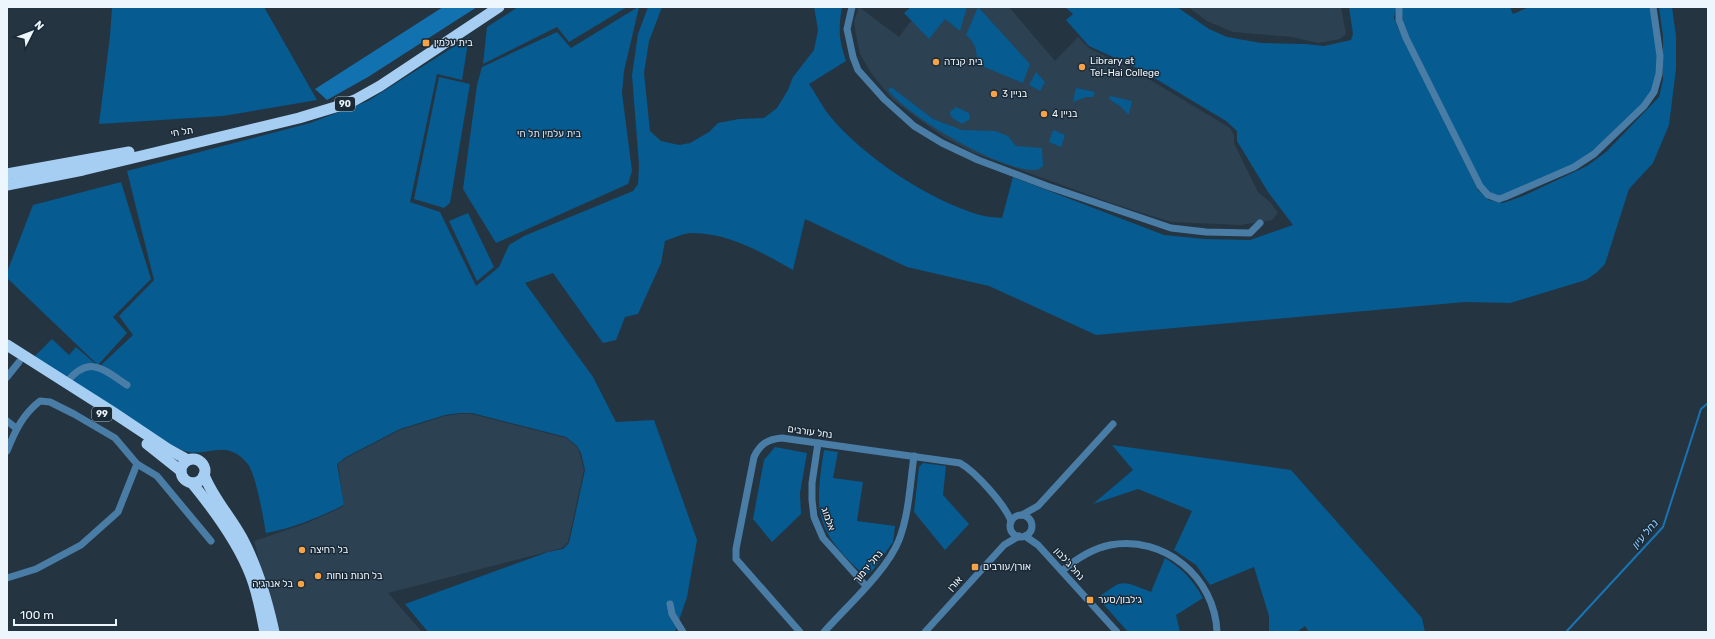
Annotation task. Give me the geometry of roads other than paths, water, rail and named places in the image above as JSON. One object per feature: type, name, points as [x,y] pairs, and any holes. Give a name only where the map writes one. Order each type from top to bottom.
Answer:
[{"type":"highway","name":"90","points":[[207,140],[299,118],[355,100],[385,83],[499,7]]},
{"type":"highway","name":"תל חי","points":[[7,174],[87,159],[207,140]]},
{"type":"highway","name":"תל חי","points":[[7,185],[83,170],[207,140]]},
{"type":"highway","name":"99","points":[[7,345],[168,449],[188,460],[195,459],[202,463],[204,467],[204,475],[216,498],[242,537],[254,563],[274,632]]},
{"type":"highway","name":"99","points":[[7,354],[128,430],[165,457],[181,471],[186,480],[192,483],[226,530],[244,560],[257,594],[265,632]]},
{"type":"highway","points":[[181,471],[183,465],[188,460]]},
{"type":"highway","points":[[192,483],[200,481],[204,475]]},
{"type":"street","points":[[852,7],[847,29],[853,57],[858,70],[884,99],[914,126],[942,143],[978,160],[1047,186],[1171,228],[1206,232],[1250,233],[1260,223]]},
{"type":"street","points":[[1399,7],[1399,20],[1406,38],[1480,186],[1488,195],[1499,199],[1585,161],[1651,98],[1659,74],[1659,50],[1652,7]]},
{"type":"street","points":[[7,377],[19,362]]},
{"type":"street","points":[[66,383],[76,371],[91,366],[103,369],[127,385]]},
{"type":"street","points":[[7,451],[16,428],[31,408],[40,401],[50,402],[115,438],[137,464],[157,476],[211,541]]},
{"type":"street","points":[[7,421],[16,428]]},
{"type":"street","points":[[1038,506],[1032,527],[1022,536],[1014,534],[1011,524],[1016,516],[1038,506],[1113,424]]},
{"type":"street","name":"נחל עורבים","points":[[800,632],[736,559],[736,549],[754,457],[758,449],[766,442],[773,439],[782,438],[960,463],[973,473],[1004,508],[1011,524]]},
{"type":"street","name":"אלמוג","points":[[818,443],[812,483],[814,517],[823,538],[866,586]]},
{"type":"street","name":"נחל ירמוך","points":[[824,632],[885,564],[898,542],[902,530],[914,456]]},
{"type":"street","points":[[7,578],[36,569],[81,545],[118,512],[137,464]]},
{"type":"street","name":"נחל עורבים","points":[[1004,508],[1021,515]]},
{"type":"street","points":[[1021,515],[1029,519],[1032,527]]},
{"type":"street","name":"אורן","points":[[1000,550],[1011,524]]},
{"type":"street","name":"נחל ג'לבון","points":[[1032,527],[1038,545]]},
{"type":"street","name":"נחל ג'לבון","points":[[1022,536],[1038,545],[1116,632]]},
{"type":"street","name":"אורן","points":[[925,632],[1000,550],[1009,542],[1022,536]]},
{"type":"street","points":[[1062,571],[1088,553],[1109,546],[1137,544],[1160,550],[1184,564],[1200,582],[1211,601],[1215,614],[1217,632]]},
{"type":"street","points":[[670,604],[672,614],[683,632]]},
{"type":"waterway","name":"נחל עיון","points":[[1566,632],[1663,527],[1701,409],[1708,403]]},
{"type":"place","name":"בית עלמין","points":[[426,43]]},
{"type":"place","name":"בית קנדה","points":[[936,62]]},
{"type":"place","name":"Library at Tel-Hai College","points":[[1082,67]]},
{"type":"place","name":"בניין 3","points":[[994,94]]},
{"type":"place","name":"בניין 4","points":[[1044,114]]},
{"type":"place","name":"בל רחיצה","points":[[302,550]]},
{"type":"place","name":"אורן/עורבים","points":[[975,567]]},
{"type":"place","name":"בל חנות נוחות","points":[[318,576]]},
{"type":"place","name":"בל אנרגיה","points":[[301,584]]},
{"type":"place","name":"ג׳לבון/סער","points":[[1090,600]]},
{"type":"park label","name":"בית עלמין תל חי","points":[[549,134]]}]
